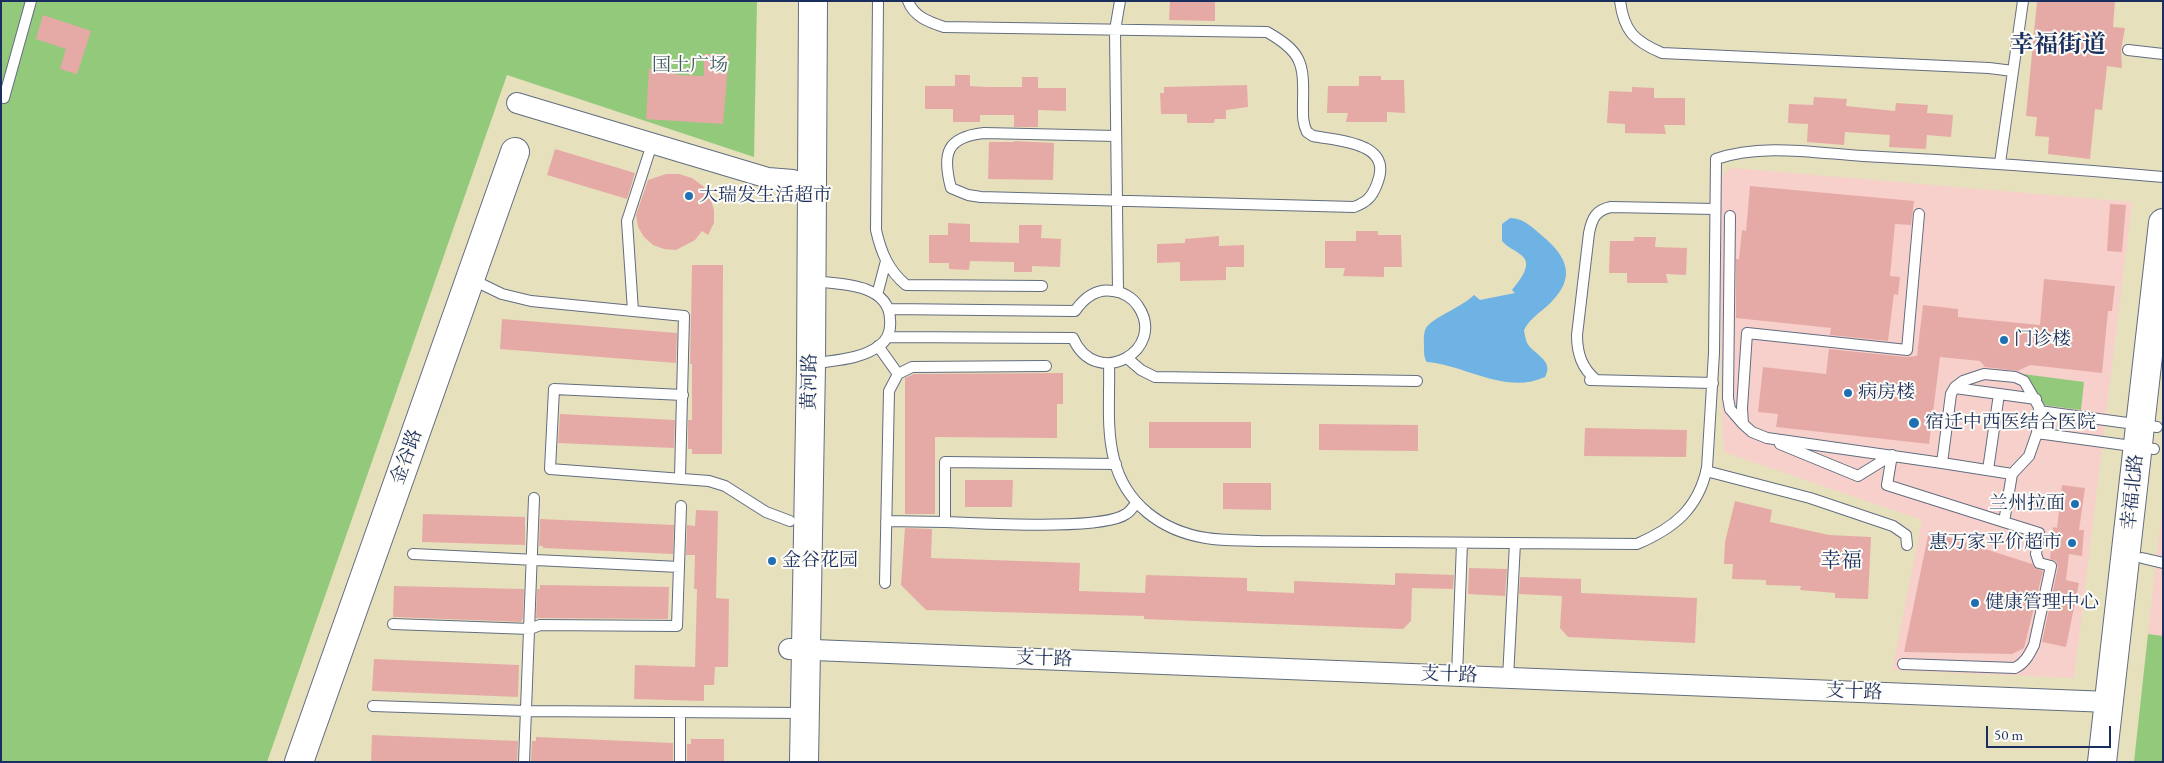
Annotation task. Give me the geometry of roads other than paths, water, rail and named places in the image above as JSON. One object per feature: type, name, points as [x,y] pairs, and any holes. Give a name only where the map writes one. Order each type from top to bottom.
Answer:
[{"type":"main road","name":"黄河路","points":[[796,1],[790,521],[797,649]]},
{"type":"main road","name":"黄河路","points":[[788,762],[796,713],[797,649],[811,364],[813,1]]},
{"type":"main road","name":"金谷路","points":[[298,762],[515,152]]},
{"type":"main road","name":"幸福北路","points":[[2102,762],[2147,437],[2163,223]]},
{"type":"main road","name":"幸福北路","points":[[2120,762],[2152,560],[2147,437],[2163,376]]},
{"type":"main road","name":"黄河路","points":[[796,713],[804,762]]},
{"type":"street","points":[[517,103],[768,178],[793,180]]},
{"type":"street","name":"支十路","points":[[797,649],[2109,702]]},
{"type":"lane","points":[[4,98],[31,1]]},
{"type":"lane","points":[[878,1],[876,230],[880,249],[886,261],[896,276],[906,284],[1042,286]]},
{"type":"lane","points":[[908,1],[917,14],[927,21],[944,27],[1267,32],[1290,46],[1302,68],[1302,117],[1307,132],[1313,136],[1364,145],[1374,154],[1380,167],[1379,178],[1370,198],[1364,204],[1354,206],[1117,201],[968,195],[951,188],[947,162],[950,148],[958,139],[968,134],[1116,136]]},
{"type":"lane","points":[[1118,292],[1115,30],[1120,1]]},
{"type":"lane","points":[[1620,1],[1624,22],[1631,35],[1644,46],[1662,53],[1989,68],[2013,71]]},
{"type":"lane","points":[[2000,163],[2023,1]]},
{"type":"lane","points":[[2128,50],[2163,54]]},
{"type":"lane","points":[[633,311],[626,221],[652,144]]},
{"type":"lane","points":[[1109,364],[1111,437],[1116,464],[1136,503],[1154,520],[1206,538],[1260,541],[1637,544],[1662,533],[1689,508],[1703,486],[1706,471],[1712,383],[1716,159],[1734,153],[1788,152],[2000,163],[2163,177]]},
{"type":"lane","points":[[1712,383],[1593,380],[1585,370],[1577,346],[1576,335],[1589,233],[1594,217],[1603,209],[1611,207],[1715,209]]},
{"type":"lane","points":[[1743,424],[1742,408],[1747,333],[1907,350],[1919,214]]},
{"type":"lane","points":[[1730,216],[1728,404],[1743,424],[1752,432],[1858,476],[1892,455]]},
{"type":"lane","points":[[877,295],[886,261]]},
{"type":"lane","points":[[470,279],[502,294],[531,302],[684,316],[680,477]]},
{"type":"lane","points":[[810,281],[853,286],[877,295],[889,309],[891,327],[887,337],[878,346],[859,356],[811,364]]},
{"type":"lane","points":[[887,337],[1073,338],[1086,357],[1095,362],[1109,364],[1127,358],[1137,350],[1143,339],[1144,317],[1135,302],[1118,292],[1103,291],[1089,296],[1075,311],[889,309]]},
{"type":"lane","points":[[878,346],[898,374]]},
{"type":"lane","points":[[1127,358],[1141,370],[1155,377],[1417,381]]},
{"type":"lane","points":[[885,583],[889,391],[898,374],[912,367],[1046,366]]},
{"type":"lane","points":[[1942,463],[1951,394],[1955,388],[1976,375],[2015,376],[2024,381],[2036,399],[2039,411],[2037,433],[2029,456],[2012,474],[2004,522]]},
{"type":"lane","points":[[1955,388],[2036,399]]},
{"type":"lane","points":[[683,395],[554,389],[550,469],[709,480],[725,486],[766,512],[790,521]]},
{"type":"lane","points":[[1988,470],[1999,394]]},
{"type":"lane","points":[[2039,411],[2147,437]]},
{"type":"lane","points":[[2037,433],[2147,437]]},
{"type":"lane","points":[[1767,438],[2012,474]]},
{"type":"lane","points":[[1892,455],[1887,485],[2039,533],[2037,559],[2039,563],[2051,566],[2034,645],[2029,656],[2022,664],[2015,668],[1903,664]]},
{"type":"lane","points":[[945,522],[945,462],[1116,464]]},
{"type":"lane","points":[[1706,471],[1810,498],[1893,526],[1906,535],[1907,545]]},
{"type":"lane","points":[[524,762],[534,498]]},
{"type":"lane","points":[[886,521],[1078,524],[1109,521],[1126,515],[1136,503]]},
{"type":"lane","points":[[392,624],[530,629],[540,625],[677,626],[681,506]]},
{"type":"lane","points":[[1457,676],[1462,543]]},
{"type":"lane","points":[[1508,678],[1515,543]]},
{"type":"lane","points":[[413,554],[679,567]]},
{"type":"lane","points":[[372,706],[526,711],[796,713]]},
{"type":"lane","points":[[680,712],[680,762]]},
{"type":"water","points":[[1510,218],[1525,222],[1534,228],[1559,253],[1565,267],[1566,275],[1561,291],[1530,321],[1524,330],[1528,344],[1546,364],[1547,372],[1545,377],[1530,382],[1515,383],[1427,362],[1424,355],[1424,338],[1425,330],[1429,324],[1474,295],[1480,300],[1515,293],[1512,290],[1524,272],[1526,263],[1521,255],[1502,241],[1502,224]]},
{"type":"place","name":"大瑞发生活超市","points":[[689,196]]},
{"type":"place","name":"门诊楼","points":[[2004,340]]},
{"type":"place","name":"病房楼","points":[[1848,393]]},
{"type":"place","name":"宿迁中西医结合医院","points":[[1914,423]]},
{"type":"place","name":"兰州拉面","points":[[2075,504]]},
{"type":"place","name":"惠万家平价超市","points":[[2072,543]]},
{"type":"place","name":"金谷花园","points":[[772,561]]},
{"type":"place","name":"健康管理中心","points":[[1975,603]]},
{"type":"district","name":"幸福街道","points":[[2058,45]]},
{"type":"district","name":"幸福","points":[[1841,561]]},
{"type":"park label","name":"国土广场","points":[[690,66]]}]
